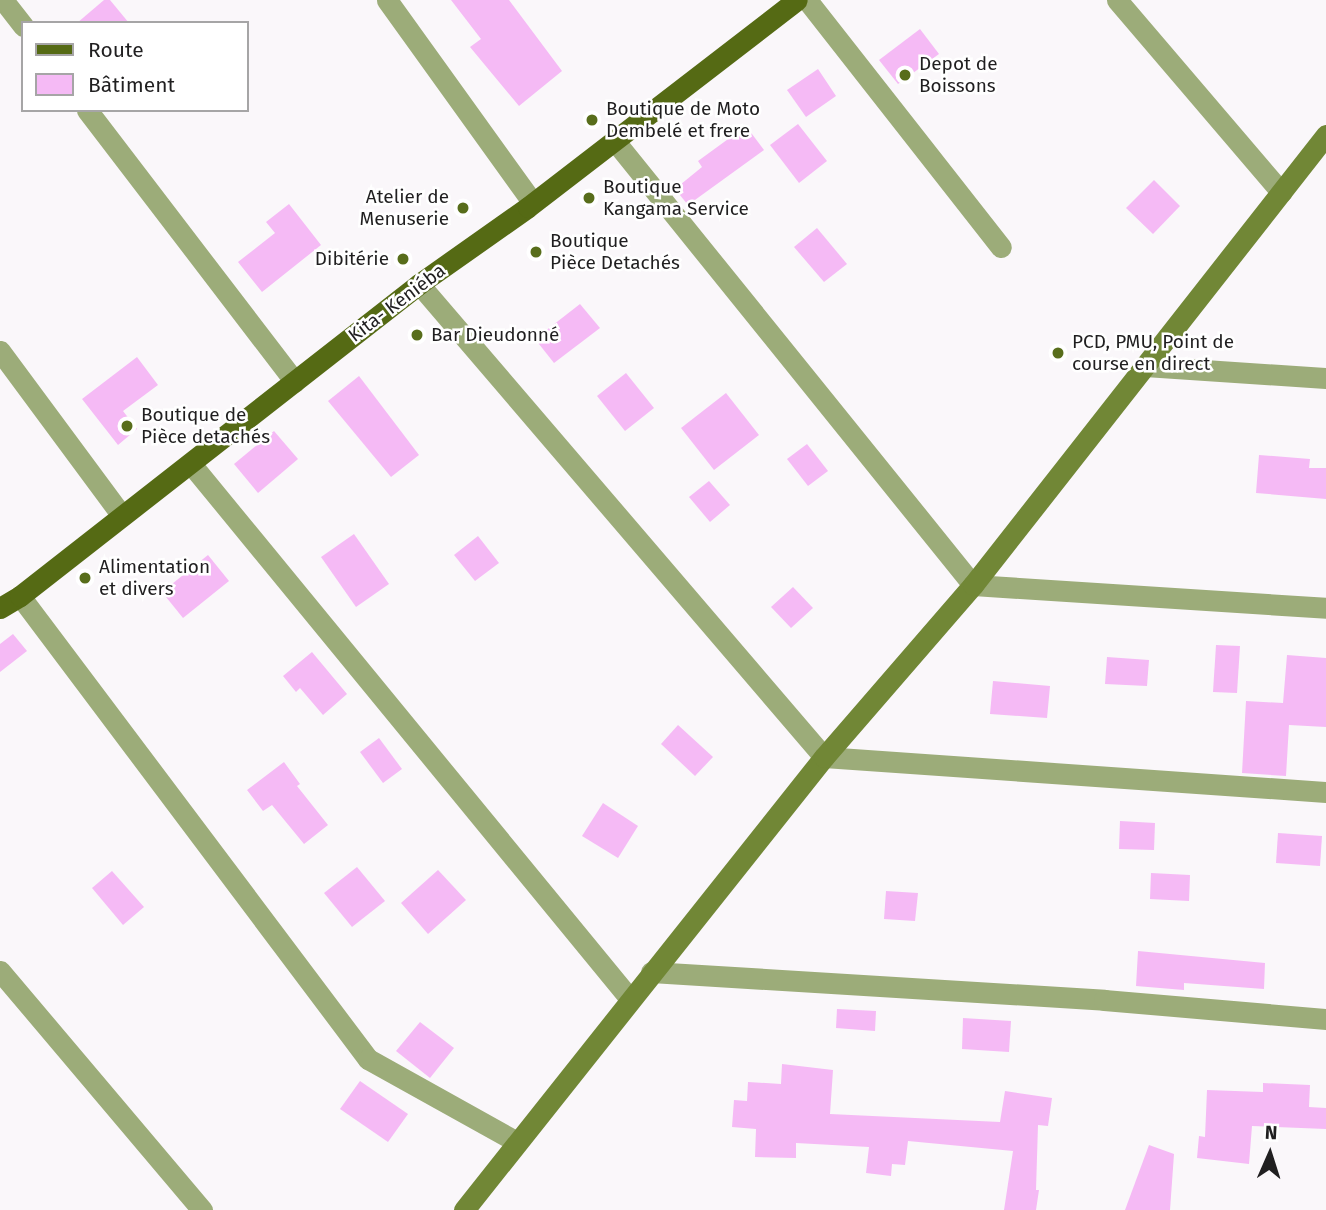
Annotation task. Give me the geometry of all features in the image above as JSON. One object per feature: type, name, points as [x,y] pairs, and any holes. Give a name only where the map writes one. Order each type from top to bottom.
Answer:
[{"type":"main road","name":"Kita- Keniéba","points":[[0,608],[20,596],[191,464],[419,284],[533,202],[797,0]]},
{"type":"street","points":[[3,0],[21,23]]},
{"type":"street","points":[[387,0],[533,202]]},
{"type":"street","points":[[807,0],[1001,247]]},
{"type":"street","points":[[1117,0],[1281,192]]},
{"type":"street","points":[[89,112],[295,382]]},
{"type":"street","points":[[464,1210],[824,757],[972,585],[1326,135]]},
{"type":"street","points":[[614,140],[972,585],[1326,608]]},
{"type":"street","points":[[419,284],[824,757],[1326,792]]},
{"type":"street","points":[[0,351],[122,516]]},
{"type":"street","points":[[1145,366],[1326,378]]},
{"type":"street","points":[[191,464],[630,999]]},
{"type":"street","points":[[20,596],[368,1059],[517,1142]]},
{"type":"street","points":[[0,971],[202,1210]]},
{"type":"street","points":[[651,972],[1104,1000],[1326,1019]]},
{"type":"building","points":[[104,0],[110,0],[127,21],[79,21]]},
{"type":"building","points":[[451,0],[509,0],[562,71],[519,106],[470,47],[481,39]]},
{"type":"building","points":[[920,29],[939,54],[898,84],[879,60]]},
{"type":"building","points":[[818,69],[836,96],[806,117],[787,90]]},
{"type":"building","points":[[798,124],[827,161],[799,183],[770,145]]},
{"type":"building","points":[[746,126],[764,150],[688,205],[675,189],[702,167],[698,161]]},
{"type":"building","points":[[1154,180],[1180,206],[1153,234],[1126,208]]},
{"type":"building","points":[[289,204],[321,245],[262,292],[238,262],[275,233],[266,222]]},
{"type":"building","points":[[817,228],[847,264],[824,282],[794,247]]},
{"type":"building","points":[[580,304],[600,328],[554,363],[535,339]]},
{"type":"building","points":[[137,357],[158,385],[123,411],[137,429],[118,445],[82,399]]},
{"type":"building","points":[[626,373],[654,408],[625,431],[597,396]]},
{"type":"building","points":[[359,376],[419,455],[391,477],[328,401]]},
{"type":"building","points":[[726,393],[759,435],[714,470],[681,428]]},
{"type":"building","points":[[274,431],[298,459],[258,493],[234,464]]},
{"type":"building","points":[[807,444],[828,471],[808,486],[787,459]]},
{"type":"building","points":[[1259,455],[1310,459],[1309,468],[1326,468],[1326,499],[1256,493]]},
{"type":"building","points":[[709,481],[730,505],[710,522],[689,497]]},
{"type":"building","points":[[354,534],[389,584],[356,607],[321,557]]},
{"type":"building","points":[[478,536],[499,563],[475,581],[454,555]]},
{"type":"building","points":[[208,555],[229,581],[183,618],[162,592]]},
{"type":"building","points":[[793,587],[813,608],[791,628],[771,607]]},
{"type":"building","points":[[13,634],[27,651],[0,672],[0,644]]},
{"type":"building","points":[[1216,645],[1240,646],[1237,693],[1213,692]]},
{"type":"building","points":[[312,652],[347,694],[323,715],[300,688],[296,692],[283,676]]},
{"type":"building","points":[[1287,655],[1326,658],[1326,727],[1289,725],[1286,776],[1242,773],[1246,701],[1283,703]]},
{"type":"building","points":[[1107,657],[1149,660],[1147,686],[1105,684]]},
{"type":"building","points":[[993,681],[1050,686],[1047,718],[990,714]]},
{"type":"building","points":[[678,725],[713,757],[695,776],[661,744]]},
{"type":"building","points":[[379,738],[402,769],[383,783],[360,752]]},
{"type":"building","points":[[284,762],[300,784],[297,786],[328,825],[304,844],[272,805],[263,811],[247,790]]},
{"type":"building","points":[[603,803],[638,826],[618,858],[582,836]]},
{"type":"building","points":[[1120,821],[1155,823],[1154,850],[1119,849]]},
{"type":"building","points":[[1278,833],[1322,836],[1320,866],[1276,863]]},
{"type":"building","points":[[357,867],[385,901],[352,927],[324,893]]},
{"type":"building","points":[[438,870],[466,900],[428,934],[401,903]]},
{"type":"building","points":[[112,871],[144,907],[123,925],[92,888]]},
{"type":"building","points":[[1151,873],[1190,875],[1189,901],[1150,899]]},
{"type":"building","points":[[886,891],[918,893],[915,921],[884,919]]},
{"type":"building","points":[[1138,951],[1265,963],[1264,989],[1184,983],[1184,990],[1136,986]]},
{"type":"building","points":[[837,1009],[876,1011],[875,1031],[836,1028]]},
{"type":"building","points":[[963,1018],[1011,1021],[1009,1052],[962,1049]]},
{"type":"building","points":[[420,1022],[454,1048],[430,1078],[396,1051]]},
{"type":"building","points":[[782,1064],[833,1070],[830,1114],[1000,1122],[1005,1091],[1052,1098],[1048,1126],[1038,1125],[1036,1190],[1039,1190],[1036,1210],[1004,1210],[1013,1151],[908,1141],[905,1165],[892,1164],[891,1176],[866,1173],[869,1147],[796,1143],[796,1158],[755,1157],[756,1129],[732,1127],[734,1100],[747,1101],[748,1082],[781,1084]]},
{"type":"building","points":[[360,1081],[408,1114],[388,1142],[340,1109]]},
{"type":"building","points":[[1263,1083],[1310,1085],[1309,1107],[1326,1108],[1326,1129],[1252,1126],[1249,1164],[1197,1158],[1199,1136],[1205,1137],[1207,1090],[1263,1092]]},
{"type":"building","points":[[1149,1145],[1174,1154],[1170,1210],[1125,1210]]},
{"type":"place","name":"Depot de Boissons","points":[[905,75]]},
{"type":"place","name":"Boutique de Moto Dembelé et frere","points":[[592,120]]},
{"type":"place","name":"Boutique Kangama Service","points":[[589,198]]},
{"type":"place","name":"Atelier de Menuserie","points":[[463,208]]},
{"type":"place","name":"Boutique Pièce Detachés","points":[[536,252]]},
{"type":"place","name":"Dibitérie","points":[[403,259]]},
{"type":"place","name":"Bar Dieudonné","points":[[417,335]]},
{"type":"place","name":"PCD, PMU, Point de course en direct","points":[[1058,353]]},
{"type":"place","name":"Boutique de Pièce detachés","points":[[127,426]]},
{"type":"place","name":"Alimentation et divers","points":[[85,578]]}]
